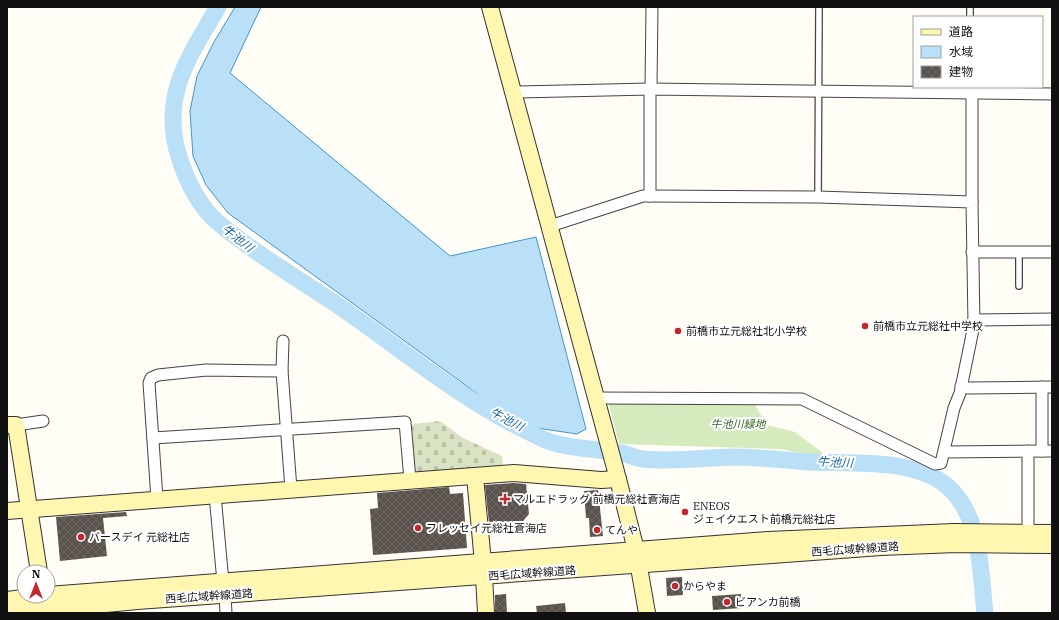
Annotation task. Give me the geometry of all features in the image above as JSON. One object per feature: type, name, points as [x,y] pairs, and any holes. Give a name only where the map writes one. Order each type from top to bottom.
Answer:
[{"type":"street","points":[[490,7],[618,479],[638,557],[647,613]]},
{"type":"street","points":[[650,196],[652,7]]},
{"type":"street","points":[[514,94],[519,92],[650,89],[818,91],[971,90],[1052,94]]},
{"type":"street","points":[[596,398],[802,399],[935,464],[941,463],[945,452],[954,408],[961,386],[974,320],[971,90]]},
{"type":"street","points":[[550,226],[643,196],[818,197],[972,202]]},
{"type":"street","points":[[972,252],[1052,252]]},
{"type":"street","points":[[974,320],[1052,319]]},
{"type":"street","points":[[283,341],[282,371],[290,489]]},
{"type":"street","points":[[157,499],[149,383],[154,376],[206,370],[282,371]]},
{"type":"street","points":[[945,452],[1047,451],[1047,387],[968,388],[961,386]]},
{"type":"street","points":[[38,564],[30,508],[12,425],[43,421]]},
{"type":"street","points":[[153,438],[286,428],[405,422],[410,480]]},
{"type":"street","points":[[1028,451],[1028,532]]},
{"type":"street","points":[[7,511],[30,508],[523,472],[601,480],[618,479]]},
{"type":"street","points":[[475,476],[486,613]]},
{"type":"street","points":[[215,495],[226,613]]},
{"type":"street","name":"西毛広域幹線道路","points":[[991,538],[1028,532],[1052,533]]},
{"type":"street","name":"西毛広域幹線道路","points":[[56,601],[483,570],[638,557],[881,547],[955,538],[991,538],[1052,545]]},
{"type":"street","name":"西毛広域幹線道路","points":[[13,613],[38,604]]},
{"type":"lane","points":[[818,197],[819,7]]},
{"type":"lane","points":[[1019,252],[1019,286]]},
{"type":"green space","name":"牛池川緑地","points":[[752,400],[762,417],[762,424],[795,432],[823,453],[822,457],[780,449],[619,444],[608,401]]},
{"type":"green space","points":[[440,421],[463,438],[502,456],[503,467],[419,473],[414,470],[410,429],[413,424]]},
{"type":"water","points":[[235,7],[261,7],[230,73],[450,256],[536,237],[586,429],[577,434],[537,428],[497,408],[228,213],[206,185],[193,156],[190,111],[197,76],[214,42]]},
{"type":"building","name":"マルエドラッグ 前橋元総社蒼海店","points":[[514,483],[526,484],[529,514],[523,521],[489,523],[485,485]]},
{"type":"building","name":"フレッセイ元総社蒼海店","points":[[449,487],[450,494],[463,493],[467,548],[373,555],[370,509],[378,508],[377,493]]},
{"type":"building","points":[[598,490],[603,536],[590,537],[589,518],[586,518],[584,491]]},
{"type":"building","name":"バースデイ 元総社店","points":[[126,512],[127,516],[103,518],[107,556],[60,561],[56,517]]},
{"type":"building","name":"からやま","points":[[682,577],[683,595],[667,596],[666,578]]},
{"type":"building","points":[[506,594],[507,613],[495,613],[495,595]]},
{"type":"building","name":"ビアンカ前橋","points":[[741,594],[742,608],[713,610],[712,596]]},
{"type":"building","points":[[565,603],[566,613],[537,613],[536,606]]},
{"type":"waterway","name":"牛池川","points":[[218,7],[198,41],[182,74],[176,92],[173,110],[173,129],[177,150],[190,186],[206,210],[226,229],[356,318],[447,384],[494,414],[547,441],[576,448],[624,454],[641,459],[676,460],[742,457],[809,462],[881,464],[917,471],[933,477],[947,486],[958,498],[967,513],[973,528],[980,562],[985,613]]},
{"type":"place","name":"前橋市立元総社中学校","points":[[865,326]]},
{"type":"place","name":"前橋市立元総社北小学校","points":[[678,331]]},
{"type":"place","name":"マルエドラッグ 前橋元総社蒼海店","points":[[505,499]]},
{"type":"place","name":"ENEOS ジェイクエスト前橋元総社店","points":[[685,512]]},
{"type":"place","name":"フレッセイ元総社蒼海店","points":[[418,528]]},
{"type":"place","name":"てんや","points":[[597,530]]},
{"type":"place","name":"バースデイ 元総社店","points":[[81,537]]},
{"type":"place","name":"からやま","points":[[675,586]]},
{"type":"place","name":"ビアンカ前橋","points":[[727,602]]}]
